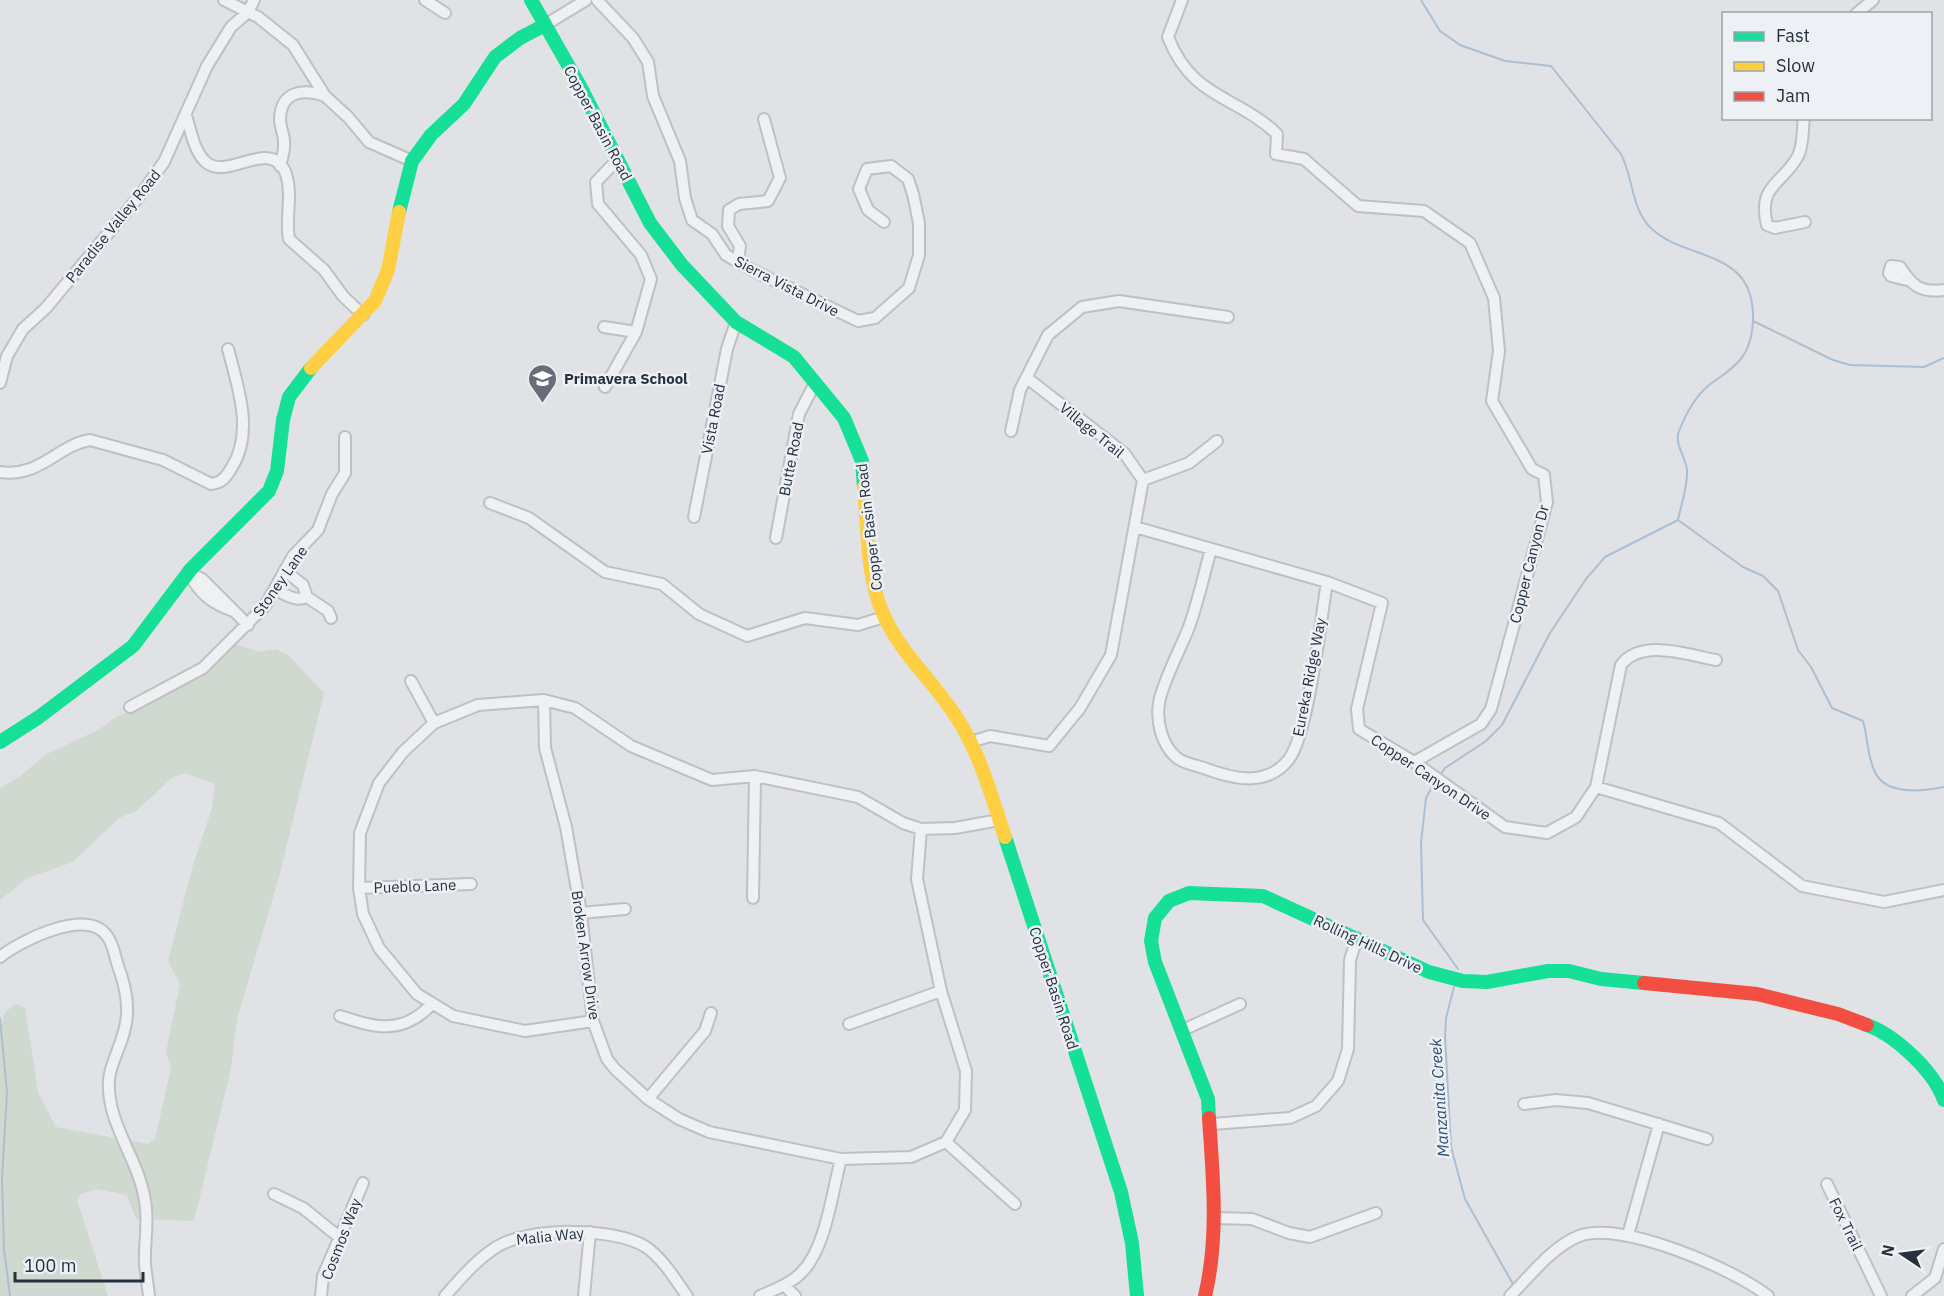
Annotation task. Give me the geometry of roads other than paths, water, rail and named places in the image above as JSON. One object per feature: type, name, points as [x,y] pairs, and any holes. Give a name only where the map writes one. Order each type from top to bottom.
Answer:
[{"type":"street","points":[[224,0],[282,34],[293,45],[325,96],[348,117],[369,142],[412,161]]},
{"type":"street","name":"Paradise Valley Road","points":[[0,383],[13,343],[23,329],[46,308],[141,194],[164,162],[207,66],[231,27],[248,12],[254,0]]},
{"type":"street","points":[[425,0],[445,14]]},
{"type":"street","name":"Copper Basin Road","points":[[531,0],[656,231],[681,265],[736,321],[794,357],[844,418],[862,461],[872,575],[884,617],[906,654],[957,718],[970,742],[999,820],[1120,1192],[1132,1243],[1137,1296]]},
{"type":"street","points":[[0,742],[39,717],[133,646],[151,626],[170,594],[188,572],[269,491],[277,471],[283,420],[289,397],[301,378],[375,301],[388,270],[404,184],[412,161],[431,135],[464,104],[495,57],[520,39],[586,0]]},
{"type":"street","name":"Sierra Vista Drive","points":[[597,0],[633,38],[648,62],[653,96],[680,161],[685,198],[692,220],[712,234],[726,255],[833,311],[858,321],[875,318],[909,288],[919,255],[919,223],[913,194],[908,179],[891,166],[867,169],[859,189],[868,210],[884,222]]},
{"type":"street","name":"Copper Canyon Dr","points":[[1182,0],[1168,37],[1174,53],[1187,72],[1219,98],[1262,120],[1277,134],[1276,154],[1304,159],[1358,206],[1424,211],[1470,243],[1494,298],[1499,351],[1492,401],[1532,469],[1544,475],[1546,502],[1491,709],[1481,724],[1414,762]]},
{"type":"street","points":[[1858,12],[1873,0]]},
{"type":"street","points":[[280,166],[285,143],[280,120],[287,101],[295,93],[303,90],[325,96]]},
{"type":"street","points":[[186,116],[201,156],[207,163],[226,168],[268,158],[285,171],[289,188],[289,239],[324,270],[343,296],[363,315]]},
{"type":"street","points":[[738,260],[740,246],[728,226],[729,210],[739,204],[768,201],[780,178],[764,119]]},
{"type":"street","points":[[1804,120],[1804,142],[1797,158],[1767,191],[1764,212],[1767,225],[1774,228],[1805,222]]},
{"type":"street","points":[[605,387],[636,332],[651,279],[641,255],[598,204],[596,182],[617,160]]},
{"type":"street","points":[[1907,280],[1928,292],[1944,290]]},
{"type":"street","points":[[1011,431],[1020,390],[1048,335],[1082,307],[1119,301],[1228,317]]},
{"type":"street","name":"Vista Road","points":[[694,517],[727,349],[736,321]]},
{"type":"street","points":[[604,327],[636,332]]},
{"type":"street","points":[[0,472],[34,468],[79,442],[90,440],[163,460],[212,484],[222,481],[236,460],[244,436],[228,349]]},
{"type":"street","name":"Village Trail","points":[[1027,378],[1124,453],[1143,480]]},
{"type":"street","name":"Butte Road","points":[[776,538],[800,414],[814,383]]},
{"type":"street","name":"Stoney Lane","points":[[130,707],[203,668],[265,606],[293,556],[318,530],[332,494],[345,473],[345,437]]},
{"type":"street","points":[[970,742],[990,736],[1049,746],[1080,708],[1112,655],[1143,480],[1189,463],[1217,441]]},
{"type":"street","points":[[490,503],[529,518],[605,572],[662,585],[699,614],[747,636],[805,618],[858,625],[884,617]]},
{"type":"street","name":"Copper Canyon Drive","points":[[1135,527],[1327,582],[1382,603],[1357,709],[1359,729],[1414,762],[1505,827],[1547,833],[1576,817],[1596,787]]},
{"type":"street","name":"Eureka Ridge Way","points":[[1211,549],[1190,624],[1159,703],[1160,725],[1166,746],[1178,759],[1232,778],[1258,778],[1274,773],[1289,759],[1306,704],[1327,582]]},
{"type":"street","points":[[285,571],[303,585],[307,597],[328,610],[331,618]]},
{"type":"street","points":[[188,572],[197,589],[209,601],[233,611],[248,625]]},
{"type":"street","points":[[275,589],[290,598],[300,600],[307,597]]},
{"type":"street","points":[[1716,660],[1646,651],[1629,655],[1622,665],[1596,787],[1719,823],[1802,886],[1884,902],[1944,890]]},
{"type":"street","points":[[411,681],[434,723]]},
{"type":"street","points":[[593,1021],[525,1031],[453,1016],[431,1005],[417,994],[379,948],[363,914],[359,888],[360,833],[379,783],[403,752],[434,723],[478,705],[544,700],[575,708],[631,747],[712,780],[755,776],[858,797],[903,823],[921,829],[955,828],[999,820]]},
{"type":"street","name":"Broken Arrow Drive","points":[[544,700],[545,748],[566,827],[581,913],[593,1021],[607,1059],[635,1089],[648,1099],[679,1119],[709,1132],[841,1159],[911,1157],[946,1142]]},
{"type":"street","points":[[753,898],[755,776]]},
{"type":"street","points":[[921,829],[917,879],[941,991],[966,1071],[965,1110],[946,1142],[1015,1204]]},
{"type":"street","name":"Pueblo Lane","points":[[359,888],[471,884]]},
{"type":"street","name":"Rolling Hills Drive","points":[[1204,1296],[1213,1262],[1215,1218],[1212,1124],[1208,1099],[1155,962],[1151,941],[1155,918],[1169,901],[1189,893],[1263,896],[1429,972],[1463,981],[1487,982],[1548,971],[1569,971],[1624,982],[1757,994],[1838,1014],[1873,1027],[1907,1049],[1943,1093]]},
{"type":"street","points":[[581,913],[626,909]]},
{"type":"street","points":[[0,957],[10,948],[52,929],[82,924],[97,927],[107,936],[125,987],[127,1013],[125,1036],[109,1079],[114,1118],[137,1168],[146,1202],[145,1264],[149,1296]]},
{"type":"street","points":[[1212,1124],[1290,1118],[1316,1106],[1338,1081],[1348,1049],[1350,960],[1357,938]]},
{"type":"street","points":[[849,1024],[941,991]]},
{"type":"street","points":[[1183,1030],[1240,1004]]},
{"type":"street","points":[[340,1016],[373,1026],[395,1026],[411,1023],[431,1005]]},
{"type":"street","points":[[648,1099],[705,1031],[711,1012]]},
{"type":"street","points":[[1524,1104],[1556,1100],[1588,1103],[1707,1138]]},
{"type":"street","points":[[1628,1235],[1659,1124]]},
{"type":"street","points":[[760,1296],[784,1285],[801,1273],[816,1254],[841,1159]]},
{"type":"street","name":"Cosmos Way","points":[[321,1296],[323,1276],[363,1184]]},
{"type":"street","name":"Fox Trail","points":[[1827,1184],[1881,1296]]},
{"type":"street","points":[[274,1194],[303,1208],[339,1237]]},
{"type":"street","points":[[1215,1218],[1252,1219],[1289,1233],[1310,1237],[1376,1213]]},
{"type":"street","points":[[584,1296],[590,1232]]},
{"type":"street","name":"Malia Way","points":[[445,1296],[480,1259],[511,1239],[590,1232],[618,1236],[646,1248],[662,1261],[687,1296]]},
{"type":"street","points":[[1511,1294],[1562,1244],[1581,1235],[1604,1232],[1628,1235],[1721,1268],[1748,1281],[1768,1296]]},
{"type":"street","points":[[1912,1296],[1935,1278],[1944,1250]]},
{"type":"street","points":[[784,1285],[795,1296]]},
{"type":"waterway","name":"Manzanita Creek","points":[[1421,0],[1440,31],[1460,45],[1505,61],[1551,66],[1621,154],[1638,209],[1648,225],[1669,241],[1718,260],[1739,275],[1750,294],[1753,317],[1750,341],[1746,351],[1729,371],[1708,386],[1699,396],[1687,413],[1679,431],[1678,441],[1687,476],[1678,520],[1605,557],[1586,579],[1550,633],[1502,725],[1486,741],[1445,768],[1440,775]]},
{"type":"waterway","points":[[1753,321],[1833,360],[1850,365],[1924,367],[1944,358]]},
{"type":"waterway","points":[[1678,520],[1743,567],[1763,576],[1778,591],[1798,650],[1811,667],[1832,708],[1863,721],[1870,760],[1880,780],[1906,790],[1944,787]]},
{"type":"waterway","name":"Manzanita Creek","points":[[1435,782],[1426,798],[1421,843],[1423,920],[1458,969]]},
{"type":"waterway","name":"Manzanita Creek","points":[[1454,987],[1446,1018],[1445,1036],[1451,1147],[1465,1199],[1514,1286]]},
{"type":"waterway","points":[[0,1018],[7,1093],[2,1178],[4,1249],[10,1296]]},
{"type":"place","name":"Primavera School","points":[[543,404]]}]
